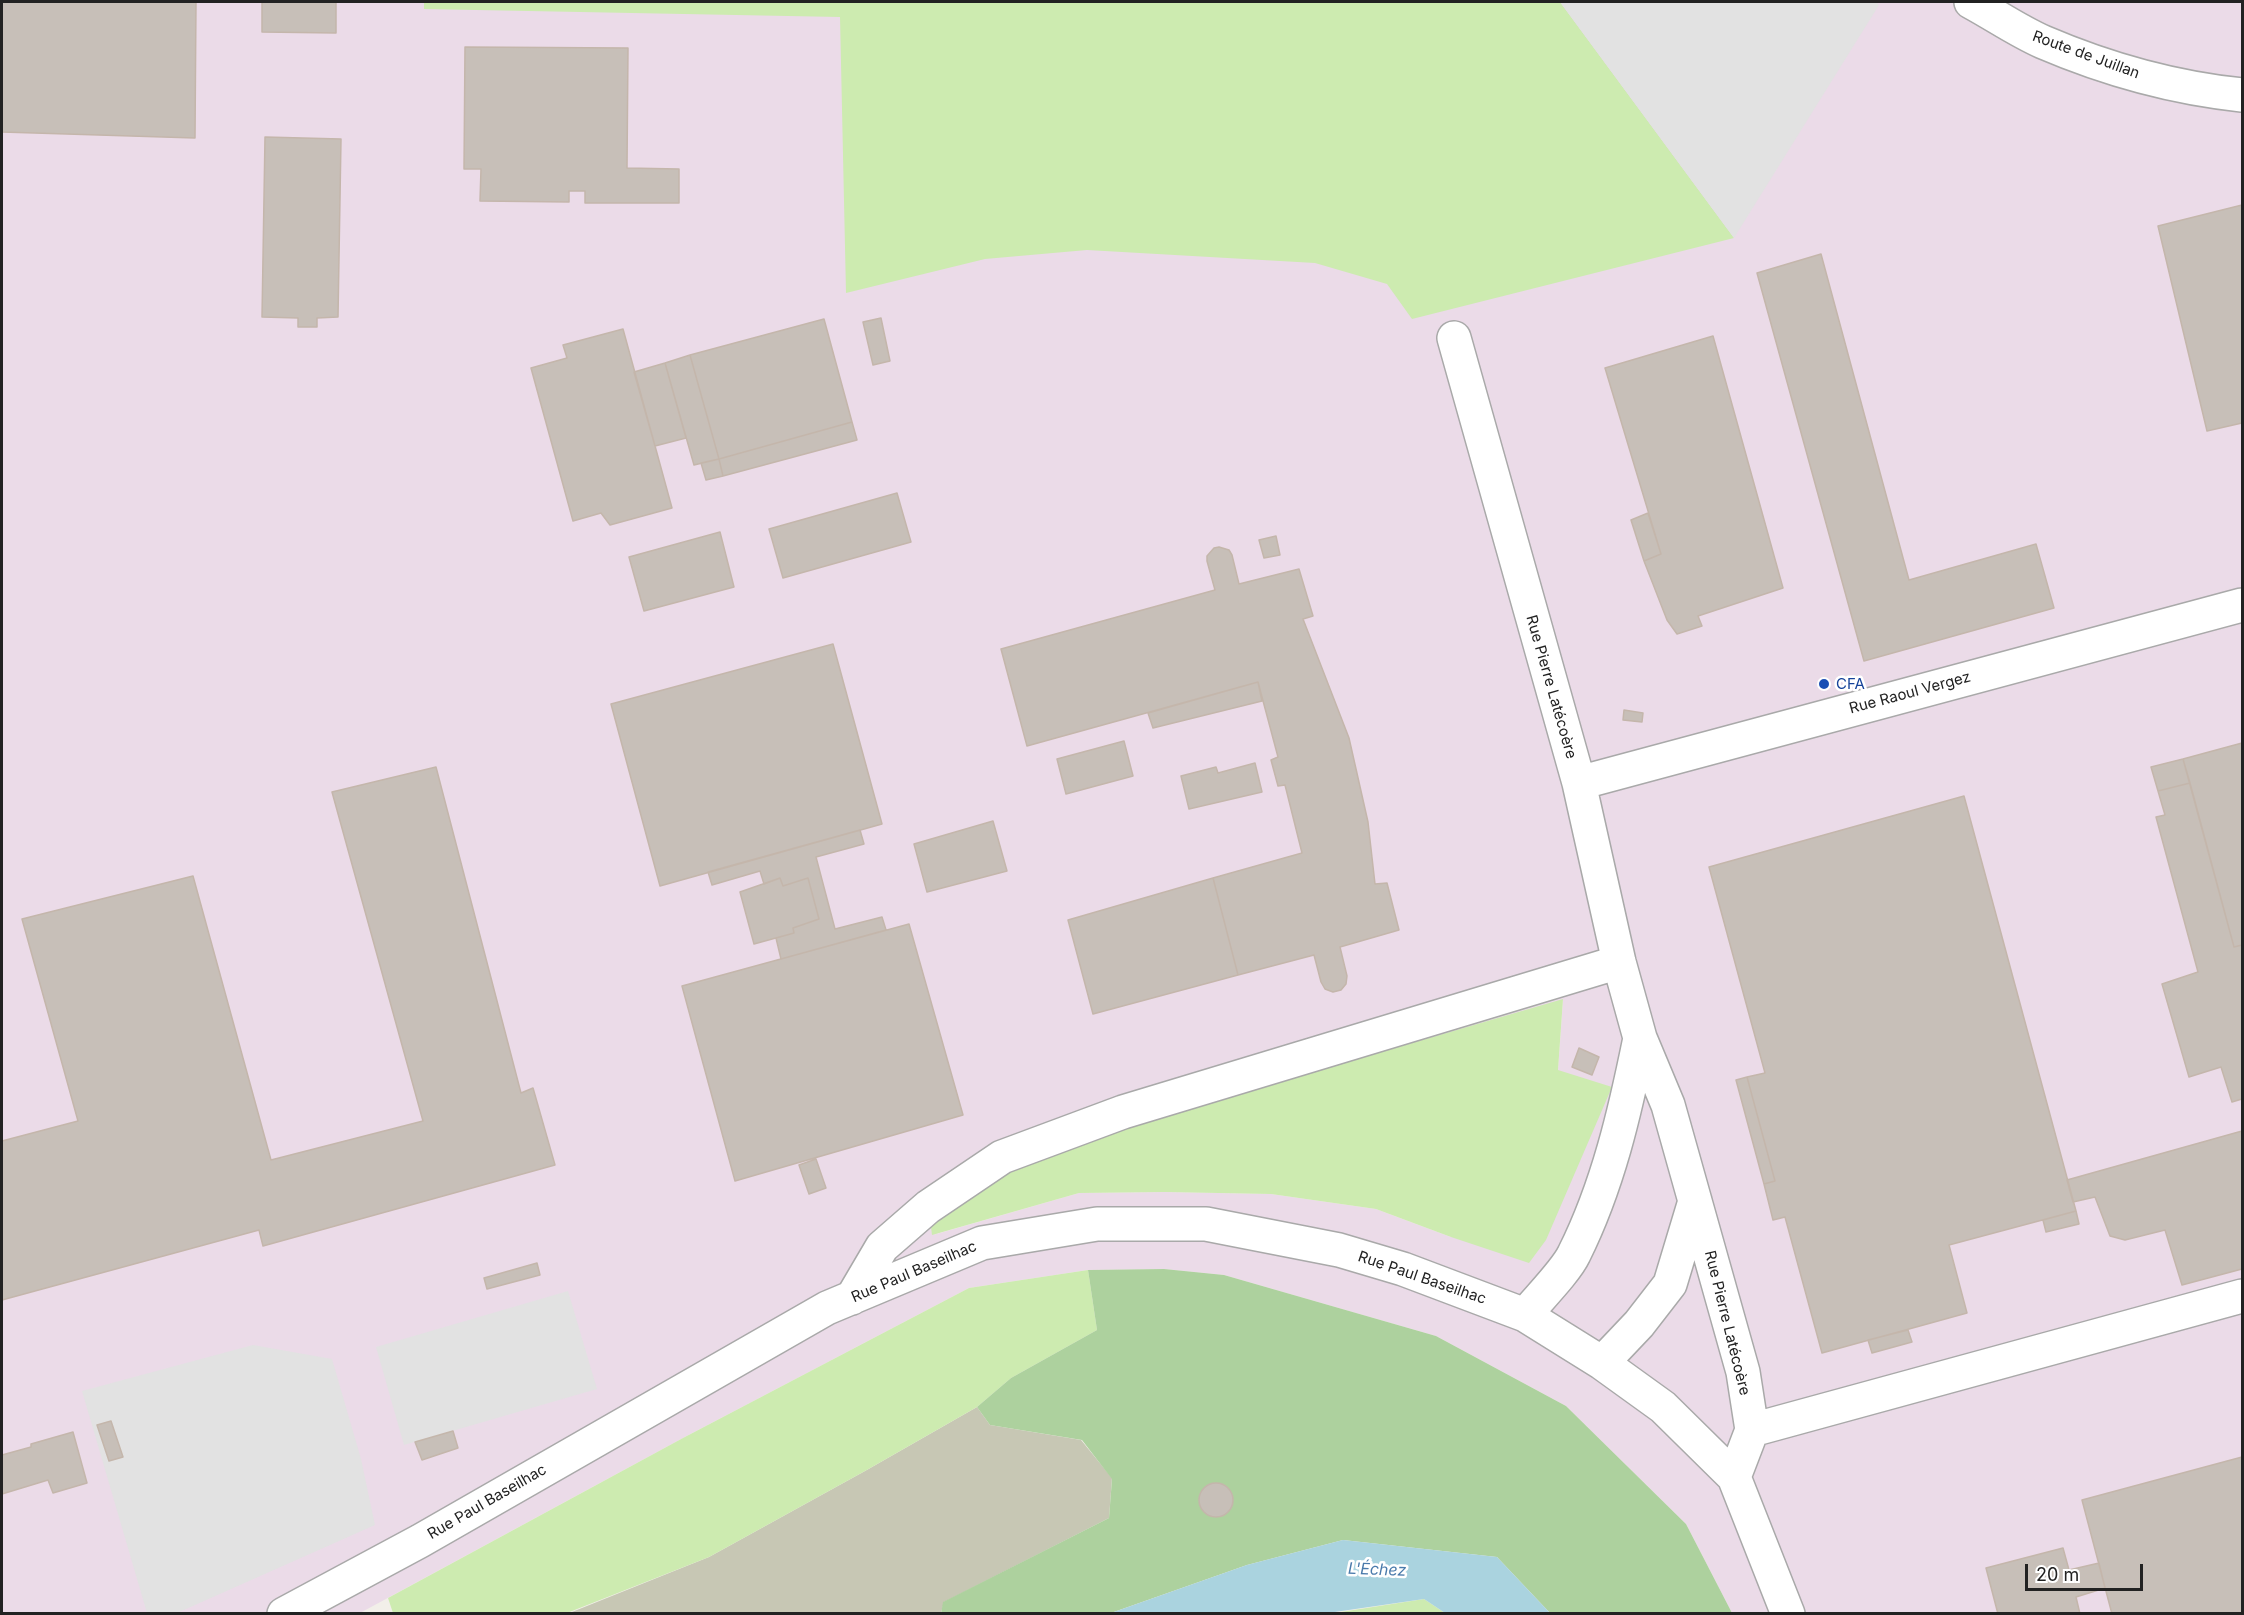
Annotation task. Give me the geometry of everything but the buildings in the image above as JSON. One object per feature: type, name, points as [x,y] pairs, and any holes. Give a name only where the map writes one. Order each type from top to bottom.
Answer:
[{"type":"street","name":"Route de Juillan","points":[[1971,2],[2042,42],[2125,72],[2218,93],[2242,95]]},
{"type":"street","name":"Rue Pierre Latécoère","points":[[1454,338],[1579,783],[1619,962],[1640,1038],[1668,1105],[1743,1372],[1752,1430]]},
{"type":"street","name":"Rue Raoul Vergez","points":[[1579,783],[2242,605]]},
{"type":"street","points":[[852,1298],[882,1247],[928,1207],[1002,1157],[1123,1112],[1619,962]]},
{"type":"street","name":"Rue Pierre Latécoère","points":[[1525,1315],[1573,1256],[1608,1170],[1627,1101],[1640,1038]]},
{"type":"street","name":"Rue Pierre Latécoère","points":[[1602,1363],[1639,1324],[1670,1284],[1695,1201]]},
{"type":"street","name":"Rue Paul Baseilhac","points":[[284,1614],[430,1535],[827,1308],[982,1243],[1097,1224],[1206,1224],[1361,1256],[1403,1269],[1525,1315],[1602,1363],[1663,1407],[1734,1476]]},
{"type":"street","points":[[1788,1614],[1734,1476],[1752,1430],[2242,1296]]},
{"type":"shaded area","points":[[2,2],[2242,2],[2242,1613],[1732,1613],[1686,1524],[1566,1406],[1436,1336],[1224,1275],[1164,1269],[1088,1270],[969,1288],[683,1438],[360,1613],[2,1614]],"holes":[[[1563,1000],[1558,1070],[1451,1237],[1376,1209],[1271,1194],[1165,1192],[1079,1193],[933,1235]]]},
{"type":"shaded area","points":[[1560,2],[1876,2],[1879,5],[1734,238]]},
{"type":"shaded area","points":[[568,1291],[597,1389],[404,1445],[376,1347]]},
{"type":"shaded area","points":[[253,1345],[332,1359],[361,1459],[375,1525],[177,1613],[147,1613],[82,1391]]},
{"type":"shaded area","points":[[977,1407],[990,1425],[1081,1440],[1112,1478],[1109,1518],[944,1602],[941,1613],[567,1614],[709,1557]]},
{"type":"green space","points":[[424,2],[1560,2],[1734,238],[1412,319],[1387,284],[1315,263],[1087,250],[985,259],[846,293],[840,17],[424,9]]},
{"type":"green space","points":[[1563,999],[1558,1070],[1612,1087],[1546,1240],[1529,1263],[1376,1209],[1271,1194],[1079,1193],[932,1235],[930,1219],[1006,1169],[1110,1131]]},
{"type":"green space","points":[[1164,1269],[1224,1275],[1436,1336],[1566,1406],[1686,1524],[1732,1613],[1550,1613],[1497,1557],[1343,1540],[1247,1565],[1111,1613],[941,1614],[943,1602],[1109,1518],[1112,1479],[1082,1440],[990,1425],[977,1407],[1011,1378],[1097,1330],[1088,1270]]},
{"type":"green space","points":[[1088,1270],[1097,1330],[1011,1378],[977,1407],[709,1557],[567,1613],[393,1613],[388,1598],[683,1438],[969,1288]]},
{"type":"green space","points":[[1424,1599],[1445,1613],[1328,1614]]},
{"type":"water","name":"L'Échez","points":[[1343,1540],[1497,1557],[1550,1613],[1445,1613],[1424,1599],[1328,1613],[1111,1613],[1247,1565]]},
{"type":"place","name":"CFA","points":[[1824,684]]}]
